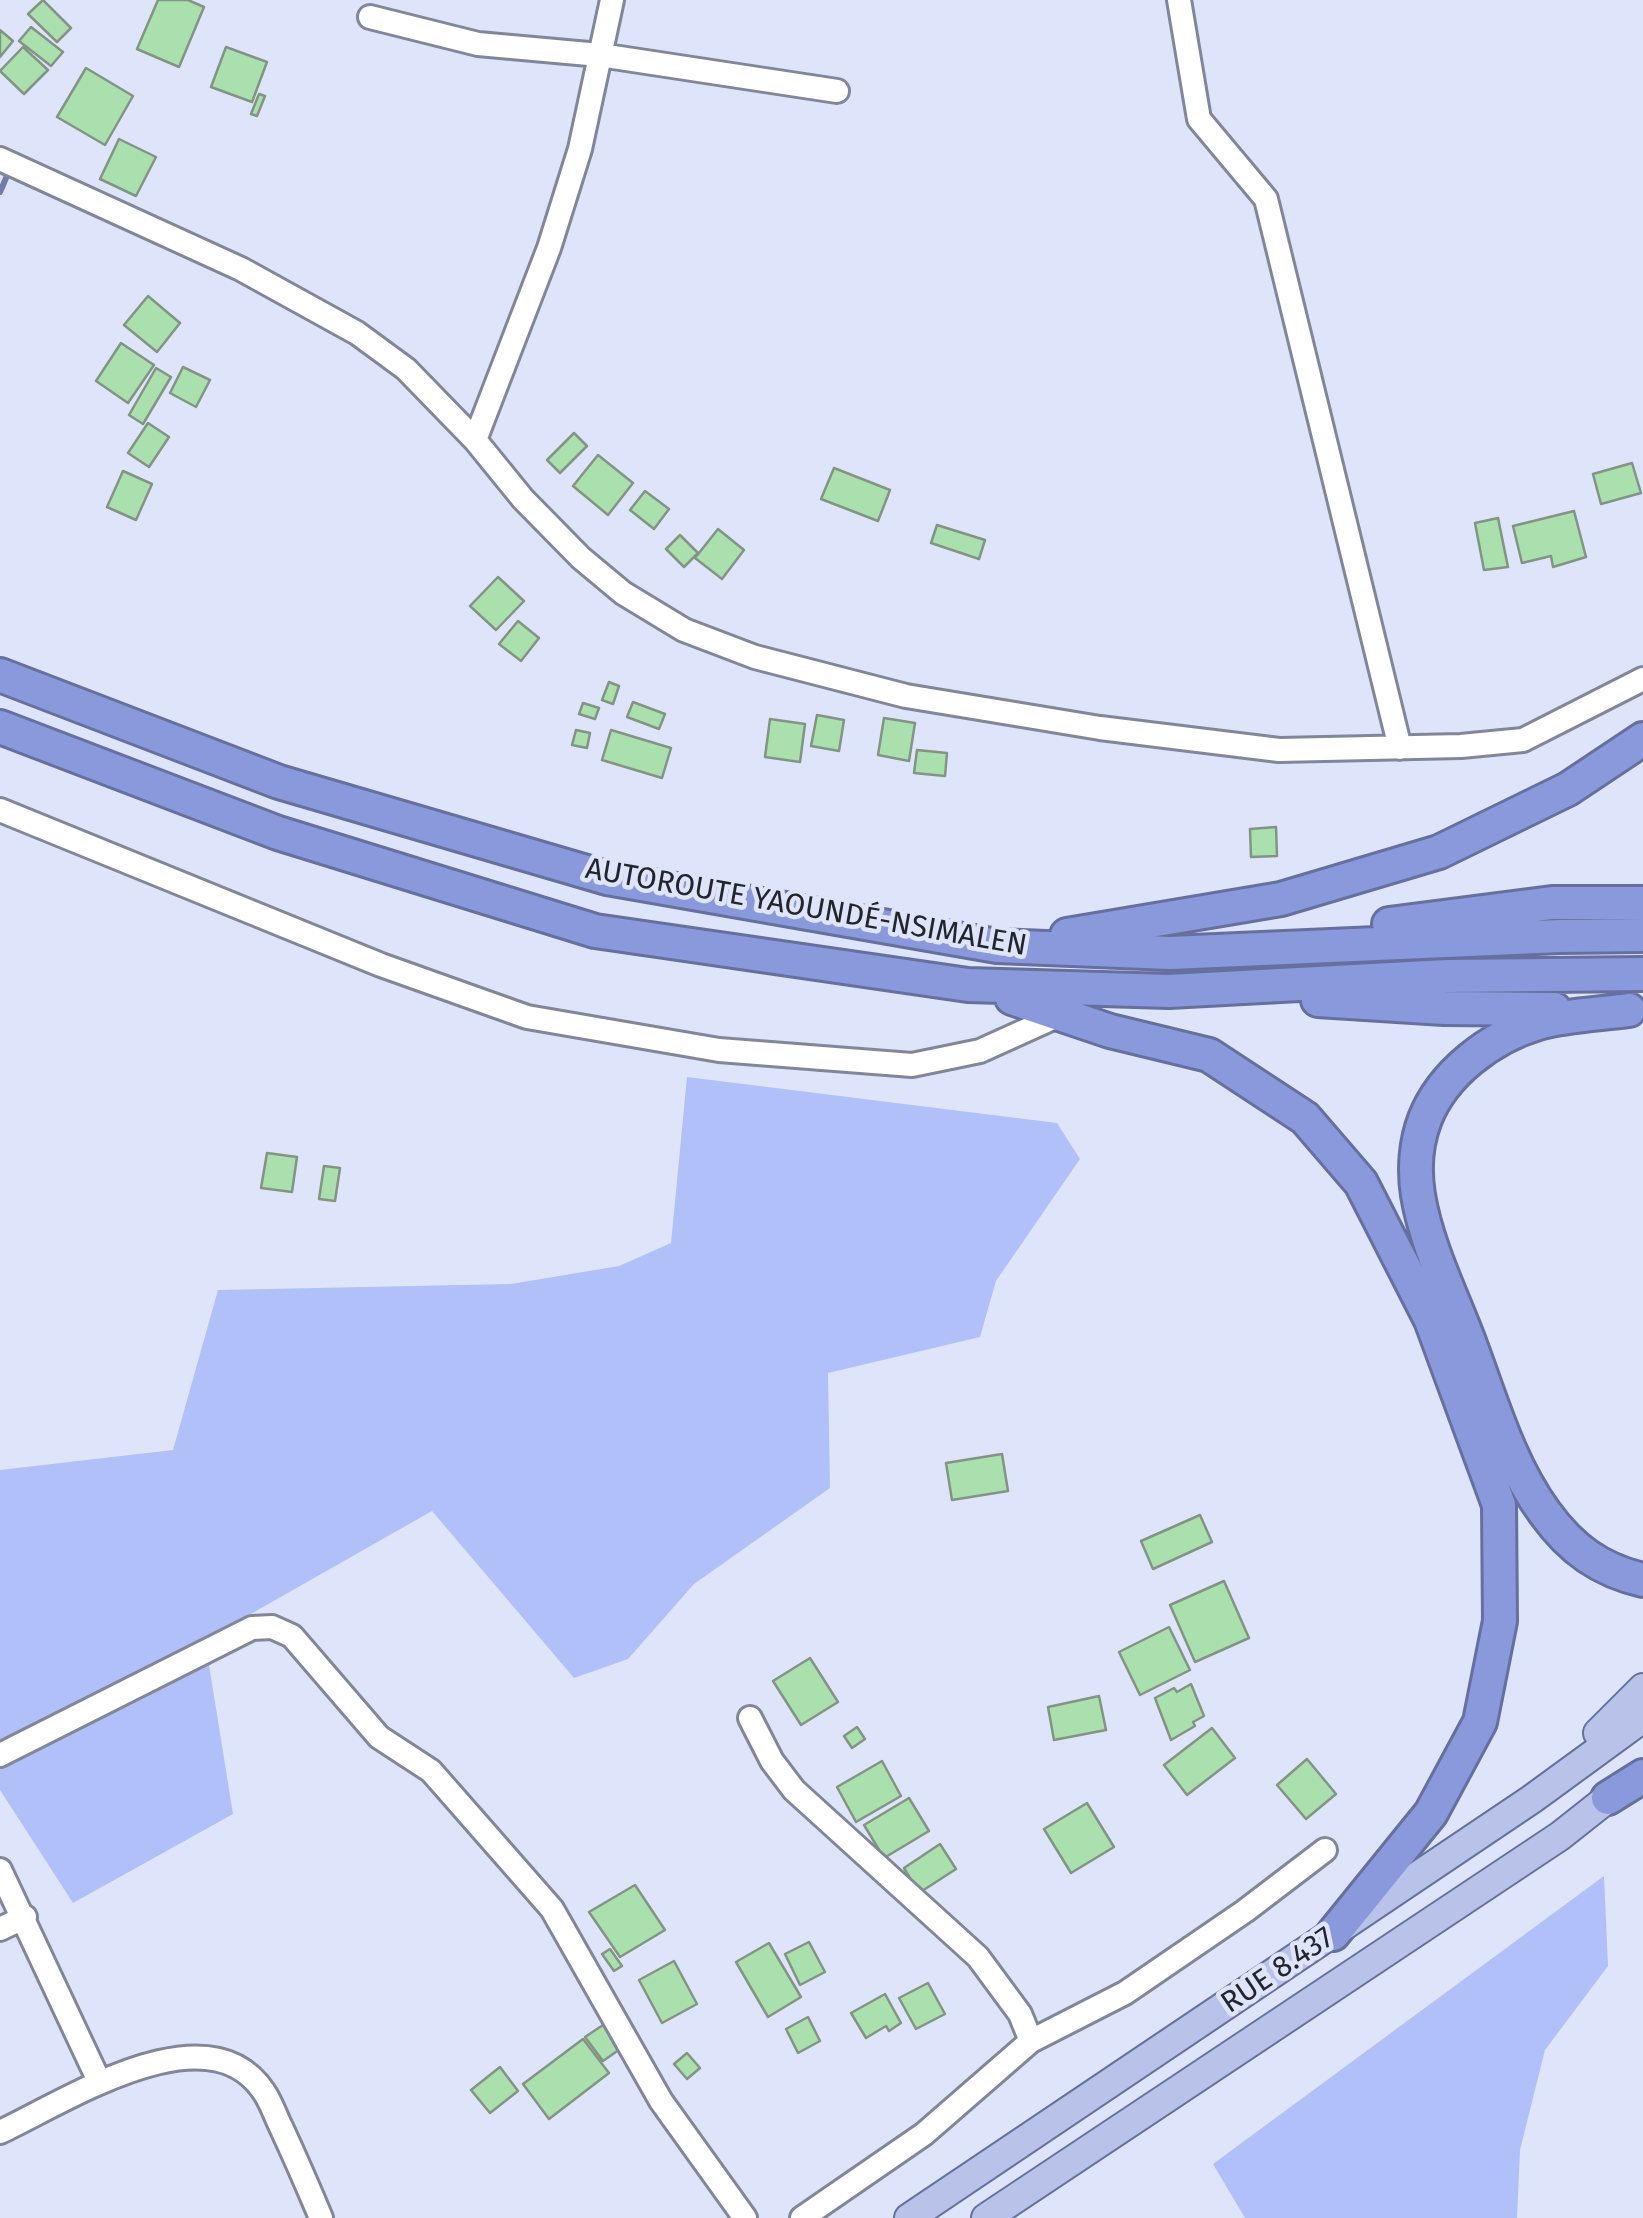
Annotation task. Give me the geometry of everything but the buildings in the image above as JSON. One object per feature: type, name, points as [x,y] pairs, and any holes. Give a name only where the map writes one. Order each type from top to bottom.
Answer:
[{"type":"highway","name":"AUTOROUTE YAOUNDÉ-NSIMALEN","points":[[0,675],[279,782],[607,878],[997,946],[1170,953],[1643,936]]},
{"type":"highway","name":"AUTOROUTE YAOUNDÉ-NSIMALEN","points":[[0,727],[278,833],[596,931],[968,985],[1169,991],[1448,976],[1643,974]]},
{"type":"highway","points":[[997,946],[1281,899],[1439,852],[1568,789],[1643,739]]},
{"type":"highway","points":[[1170,953],[1552,903],[1643,903]]},
{"type":"highway","points":[[968,985],[1110,1031],[1209,1055],[1306,1118],[1361,1183],[1431,1320],[1498,1505],[1500,1621],[1480,1722],[1432,1813],[1333,1934]]},
{"type":"highway","points":[[1169,991],[1444,1008],[1636,1010]]},
{"type":"highway","points":[[1636,1010],[1538,1023],[1471,1057],[1447,1084],[1426,1118],[1416,1154],[1418,1193],[1428,1237],[1517,1466],[1544,1513],[1573,1546],[1612,1573],[1643,1580]]},
{"type":"highway","points":[[1608,1798],[1643,1772]]},
{"type":"main road","points":[[1532,1800],[1643,1688]]},
{"type":"main road","name":"RUE 8.437","points":[[909,2218],[1532,1800],[1643,1718]]},
{"type":"main road","name":"RUE 8.437","points":[[986,2218],[1560,1836],[1608,1798]]},
{"type":"street","points":[[475,440],[549,248],[580,149],[612,0]]},
{"type":"street","points":[[1180,0],[1198,118],[1266,198],[1400,748]]},
{"type":"street","points":[[370,17],[478,44],[600,55],[837,91]]},
{"type":"street","points":[[0,158],[241,268],[357,333],[406,369],[475,440],[522,499],[623,593],[684,630],[755,657],[906,696],[1168,737],[1279,750],[1523,740],[1643,679]]},
{"type":"street","points":[[0,810],[381,965],[526,1017],[719,1050],[912,1065],[980,1051],[1064,1013]]},
{"type":"street","points":[[0,1755],[252,1628],[272,1627],[292,1636],[380,1736],[431,1771],[552,1909],[661,2101],[745,2218]]},
{"type":"street","points":[[750,1718],[772,1761],[794,1790],[978,1957],[1020,2014],[1031,2042]]},
{"type":"street","points":[[802,2218],[924,2134],[1031,2042],[1125,1993],[1326,1850]]},
{"type":"street","points":[[0,1870],[99,2081]]},
{"type":"street","points":[[0,1929],[25,1917]]},
{"type":"street","points":[[0,2132],[99,2081],[140,2068],[218,2057],[242,2067],[264,2092],[321,2218]]},
{"type":"shaded area","points":[[687,1077],[1057,1123],[1080,1159],[996,1281],[980,1337],[828,1373],[830,1488],[694,1584],[628,1659],[574,1678],[432,1511],[205,1640],[233,1814],[73,1903],[0,1790],[0,1470],[173,1450],[218,1290],[511,1284],[619,1266],[671,1243]]},
{"type":"shaded area","points":[[1604,1876],[1608,1966],[1545,2050],[1520,2150],[1517,2218],[1245,2218],[1213,2164]]},
{"type":"waterway","points":[[0,192],[9,171]]}]
